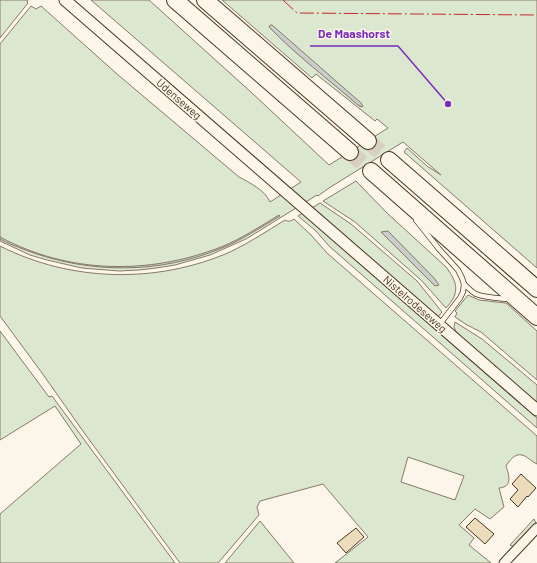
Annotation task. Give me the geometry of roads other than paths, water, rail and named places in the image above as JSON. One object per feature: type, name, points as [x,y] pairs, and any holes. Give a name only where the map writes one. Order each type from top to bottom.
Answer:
[{"type":"highway","points":[[175,0],[350,152]]},
{"type":"highway","points":[[206,0],[368,141]]},
{"type":"highway","points":[[389,160],[537,289]]},
{"type":"highway","points":[[371,171],[537,317]]},
{"type":"street","name":"Udenseweg","points":[[65,0],[294,199]]},
{"type":"street","name":"Nistelrodeseweg","points":[[294,199],[537,410]]},
{"type":"street","points":[[504,563],[537,528]]},
{"type":"lane","points":[[389,186],[407,209]]},
{"type":"lane","points":[[412,215],[458,270],[464,284],[463,292],[460,298],[439,325]]},
{"type":"lane","points":[[464,284],[481,296],[516,299]]},
{"type":"tunnel","points":[[368,141],[389,160]]},
{"type":"tunnel","points":[[350,152],[371,171]]},
{"type":"place","name":"De Maashorst","points":[[448,104]]}]
